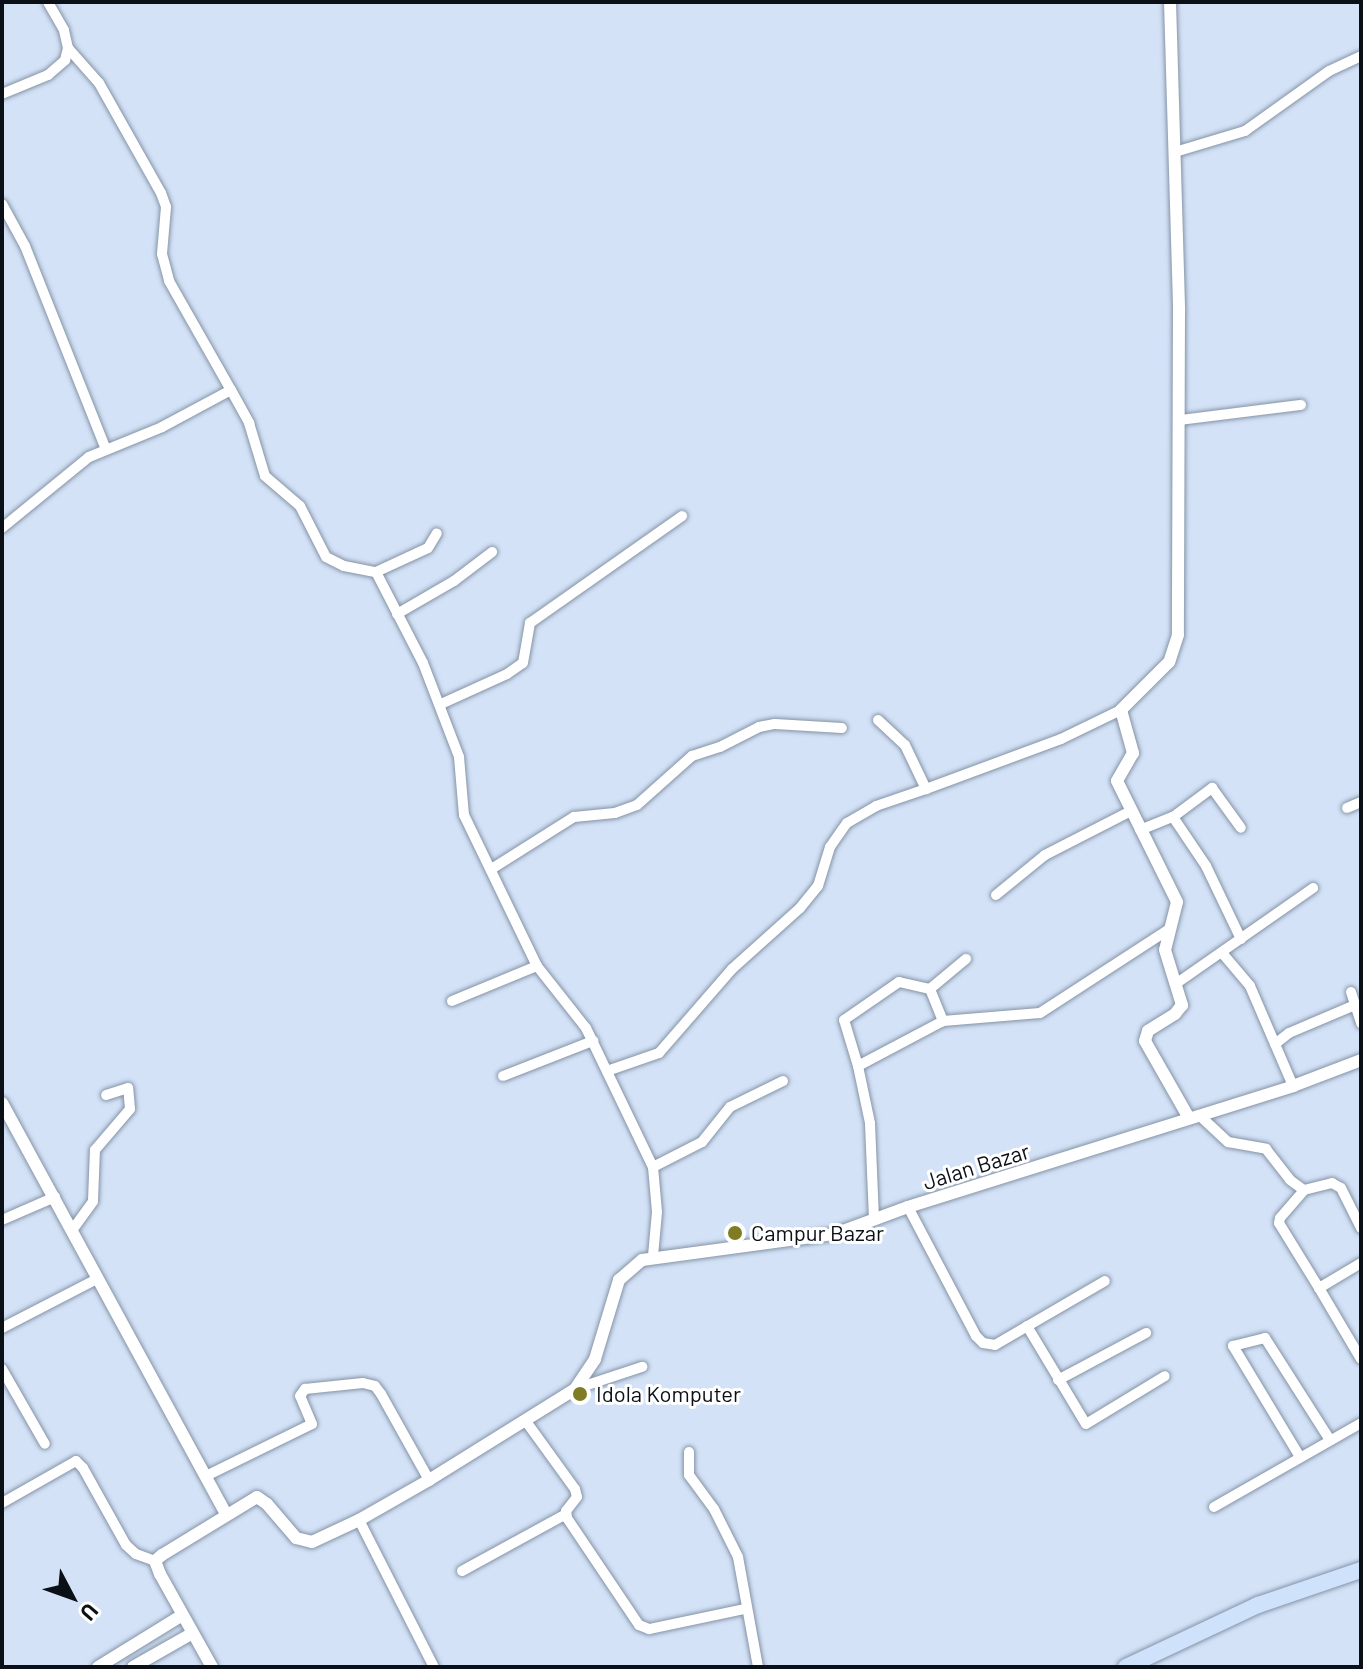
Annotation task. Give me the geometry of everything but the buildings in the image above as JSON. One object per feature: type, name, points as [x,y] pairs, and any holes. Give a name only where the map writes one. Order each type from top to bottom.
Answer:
[{"type":"main road","points":[[1126,1667],[1194,1632],[1258,1605],[1361,1570]]},
{"type":"street","points":[[48,2],[64,30],[68,48],[99,83],[161,193],[166,207],[162,254],[169,281],[249,423],[265,476],[300,506],[326,557],[344,566],[376,572],[428,548],[437,533]]},
{"type":"street","points":[[607,1071],[659,1053],[721,979],[800,908],[818,886],[830,847],[847,823],[876,806],[1061,739],[1121,710],[1169,662],[1176,645],[1181,569],[1170,2]]},
{"type":"street","points":[[2,94],[59,68],[68,48]]},
{"type":"street","points":[[1175,152],[1245,131],[1329,71],[1361,56]]},
{"type":"street","points":[[2,204],[25,246],[106,450]]},
{"type":"street","points":[[2,528],[71,469],[106,450],[162,427],[231,390]]},
{"type":"street","points":[[1180,420],[1301,405]]},
{"type":"street","points":[[441,704],[507,674],[523,663],[530,623],[682,516]]},
{"type":"street","points":[[397,614],[454,581],[492,552]]},
{"type":"street","points":[[376,572],[441,704],[459,757],[464,815],[493,868],[537,966],[574,1010],[593,1041],[653,1167],[657,1212],[653,1256]]},
{"type":"street","points":[[1121,710],[1133,753],[1117,781],[1177,902],[1165,950],[1181,995],[1180,1009],[1148,1031],[1145,1041],[1194,1116],[1228,1142],[1266,1149],[1290,1180],[1304,1190]]},
{"type":"street","points":[[878,720],[905,745],[926,789]]},
{"type":"street","points":[[493,868],[574,817],[615,813],[637,805],[692,756],[720,747],[759,727],[775,724],[842,728]]},
{"type":"street","points":[[1140,830],[1173,817],[1212,788],[1241,828]]},
{"type":"street","points":[[1347,808],[1361,802]]},
{"type":"street","points":[[996,895],[1045,855],[1131,811]]},
{"type":"street","points":[[1173,817],[1206,866],[1241,939]]},
{"type":"street","points":[[1177,983],[1223,954],[1313,888]]},
{"type":"street","points":[[858,1066],[943,1021],[1040,1013],[1168,930]]},
{"type":"street","points":[[1223,954],[1250,986],[1293,1086]]},
{"type":"street","points":[[930,989],[966,959]]},
{"type":"street","points":[[452,1001],[537,966]]},
{"type":"street","points":[[874,1219],[870,1123],[858,1066],[844,1023],[846,1017],[899,982],[930,989]]},
{"type":"street","points":[[930,989],[943,1021]]},
{"type":"street","points":[[1351,992],[1361,1020]]},
{"type":"street","points":[[1275,1044],[1289,1033],[1355,1005]]},
{"type":"street","points":[[503,1076],[593,1041]]},
{"type":"street","name":"Jalan Bazar","points":[[575,1389],[595,1359],[612,1297],[625,1271],[653,1256],[812,1239],[1293,1086],[1361,1060]]},
{"type":"street","points":[[653,1167],[702,1142],[730,1107],[783,1081]]},
{"type":"street","points":[[73,1229],[93,1201],[95,1150],[130,1109],[128,1088],[124,1086],[106,1095]]},
{"type":"street","points":[[2,1103],[226,1513]]},
{"type":"street","points":[[1361,1228],[1336,1184],[1304,1190],[1279,1221],[1361,1359]]},
{"type":"street","points":[[2,1220],[55,1197]]},
{"type":"street","points":[[908,1207],[976,1336],[983,1343],[995,1345],[1105,1281]]},
{"type":"street","points":[[1319,1288],[1361,1263]]},
{"type":"street","points":[[2,1328],[97,1279]]},
{"type":"street","points":[[1027,1326],[1086,1424],[1165,1376]]},
{"type":"street","points":[[1058,1380],[1146,1333]]},
{"type":"street","points":[[1300,1457],[1233,1346],[1265,1338],[1330,1440]]},
{"type":"street","points":[[155,1561],[226,1513],[260,1498],[296,1538],[304,1542],[322,1538],[429,1480],[575,1389],[642,1367]]},
{"type":"street","points":[[2,1369],[45,1444]]},
{"type":"street","points":[[206,1476],[312,1424],[300,1396],[305,1389],[363,1383],[375,1386],[381,1394],[429,1480]]},
{"type":"street","points":[[462,1571],[566,1514],[577,1497],[575,1489],[525,1420]]},
{"type":"street","points":[[1214,1507],[1361,1423]]},
{"type":"street","points":[[689,1452],[689,1475],[710,1501],[738,1557],[745,1609],[758,1667]]},
{"type":"street","points":[[2,1503],[76,1461],[83,1468],[126,1545],[136,1554],[155,1561],[181,1616],[212,1667]]},
{"type":"street","points":[[566,1514],[628,1614],[639,1625],[649,1629],[745,1609]]},
{"type":"street","points":[[359,1520],[434,1667]]},
{"type":"street","points":[[98,1667],[181,1616]]},
{"type":"street","points":[[133,1667],[191,1634]]},
{"type":"place","name":"Campur Bazar","points":[[735,1233]]},
{"type":"place","name":"Idola Komputer","points":[[580,1394]]}]
